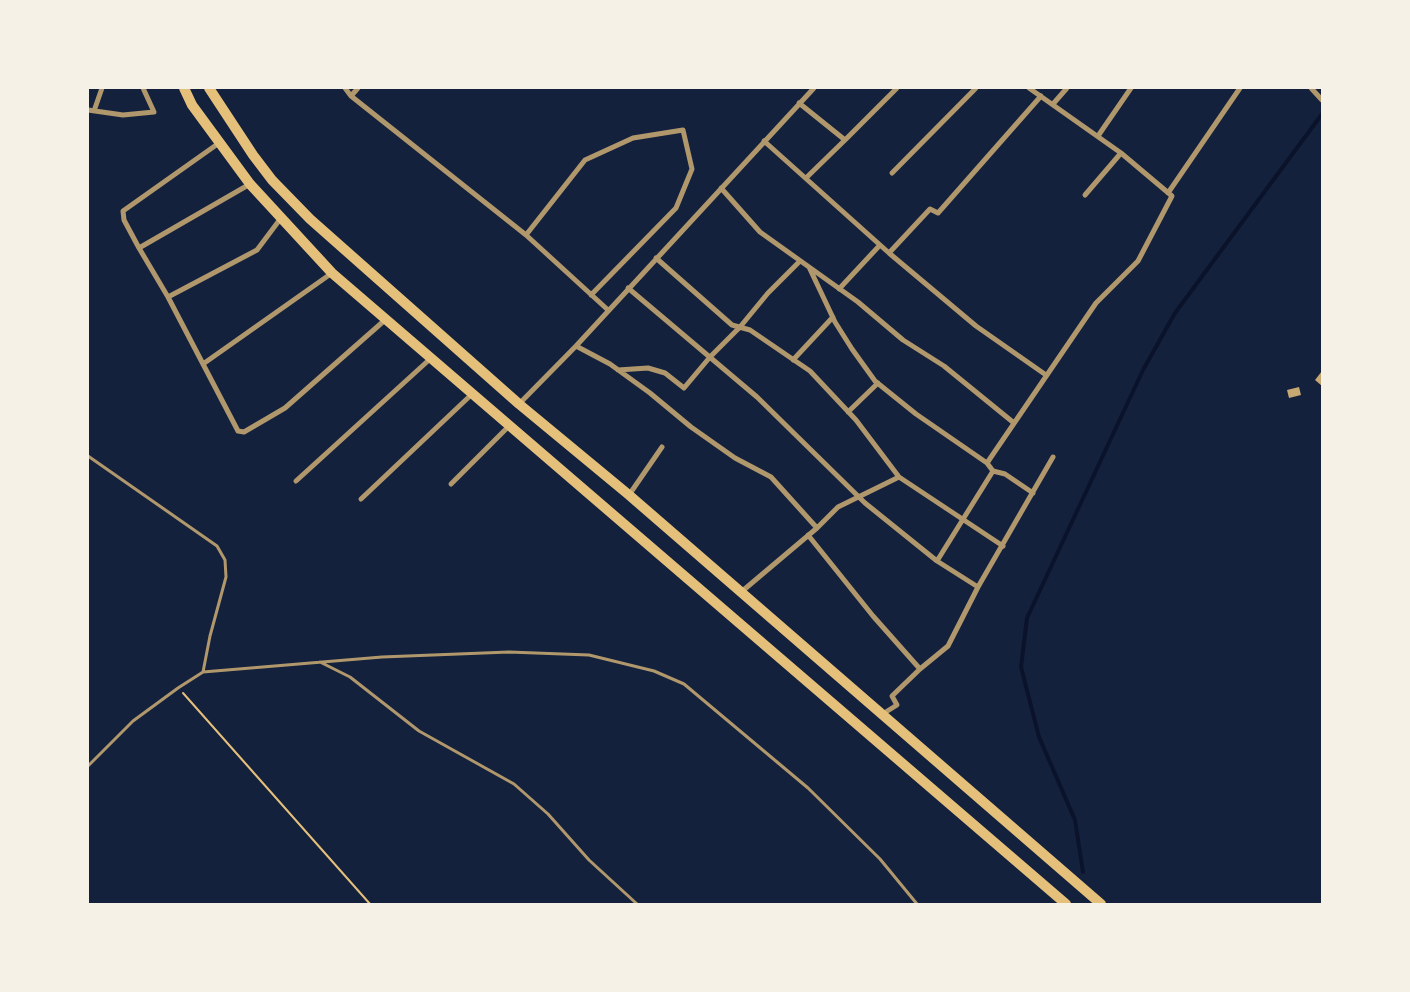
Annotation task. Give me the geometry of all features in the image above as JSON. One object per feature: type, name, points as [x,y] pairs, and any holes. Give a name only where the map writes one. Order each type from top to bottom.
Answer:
[{"type":"highway","points":[[184,88],[192,105],[250,184],[332,273],[508,427],[1066,904]]},
{"type":"highway","points":[[209,88],[253,155],[272,180],[304,213],[519,404],[629,495],[739,593],[1100,904]]},
{"type":"street","points":[[102,88],[91,110],[123,115],[154,112],[143,88]]},
{"type":"street","points":[[345,88],[350,96],[526,235],[608,310]]},
{"type":"street","points":[[350,96],[358,88]]},
{"type":"street","points":[[519,404],[576,346],[814,88]]},
{"type":"street","points":[[807,178],[897,88]]},
{"type":"street","points":[[892,173],[976,88]]},
{"type":"street","points":[[987,463],[1096,303],[1138,261],[1172,196],[1121,153],[1030,88]]},
{"type":"street","points":[[1053,104],[1067,88]]},
{"type":"street","points":[[1098,136],[1131,88]]},
{"type":"street","points":[[1168,193],[1240,88]]},
{"type":"street","points":[[1311,88],[1322,100]]},
{"type":"street","points":[[889,253],[930,209],[938,213],[1041,96]]},
{"type":"street","points":[[799,103],[845,140]]},
{"type":"street","points":[[526,235],[585,160],[633,138],[683,130],[692,169],[676,208],[591,295]]},
{"type":"street","points":[[764,141],[889,253],[976,326],[1046,375]]},
{"type":"street","points":[[219,143],[123,211],[124,220],[168,297],[238,431],[244,432],[285,408],[385,320]]},
{"type":"street","points":[[1085,195],[1121,153]]},
{"type":"street","points":[[139,248],[250,184]]},
{"type":"street","points":[[721,188],[760,232],[839,289],[903,340],[944,366],[1014,423]]},
{"type":"street","points":[[168,297],[257,250],[281,218]]},
{"type":"street","points":[[839,289],[880,245]]},
{"type":"street","points":[[656,258],[732,325],[750,330],[810,371],[848,412],[899,477],[1003,546]]},
{"type":"street","points":[[618,370],[648,368],[665,373],[684,388],[710,356],[740,327],[768,293],[800,261]]},
{"type":"street","points":[[809,267],[833,317],[852,349],[878,383],[916,414],[987,463],[993,471],[1005,474],[1033,494]]},
{"type":"street","points":[[202,364],[332,273]]},
{"type":"street","points":[[628,288],[757,396],[858,496],[937,561],[978,586]]},
{"type":"street","points":[[793,360],[833,317]]},
{"type":"street","points":[[576,346],[618,370],[650,392],[691,428],[735,458],[771,477],[817,528]]},
{"type":"street","points":[[296,481],[430,359]]},
{"type":"street","points":[[848,412],[878,383]]},
{"type":"street","points":[[361,499],[471,395]]},
{"type":"street","points":[[451,484],[508,427]]},
{"type":"street","points":[[629,495],[662,447]]},
{"type":"street","points":[[880,715],[897,705],[892,696],[920,668],[948,646],[978,586],[1054,457]]},
{"type":"street","points":[[937,561],[993,471]]},
{"type":"street","points":[[739,593],[817,528],[838,507],[899,477]]},
{"type":"street","points":[[808,535],[873,616],[920,668]]},
{"type":"lane","points":[[88,456],[217,546],[225,560],[226,577],[210,636],[204,672]]},
{"type":"lane","points":[[88,766],[133,722],[178,688],[204,672],[319,662],[508,652],[589,656],[654,671],[684,684],[808,788],[880,858],[918,904]]},
{"type":"lane","points":[[319,662],[350,677],[420,731],[514,784],[548,814],[589,860],[637,904]]},
{"type":"path","points":[[178,688],[370,904]]},
{"type":"building","points":[[1322,371],[1322,386],[1315,380]]},
{"type":"building","points":[[1299,387],[1301,395],[1289,398],[1287,390]]},
{"type":"waterway","points":[[1083,872],[1075,820],[1039,737],[1021,667],[1027,618],[1143,370],[1175,313],[1322,114]]}]
